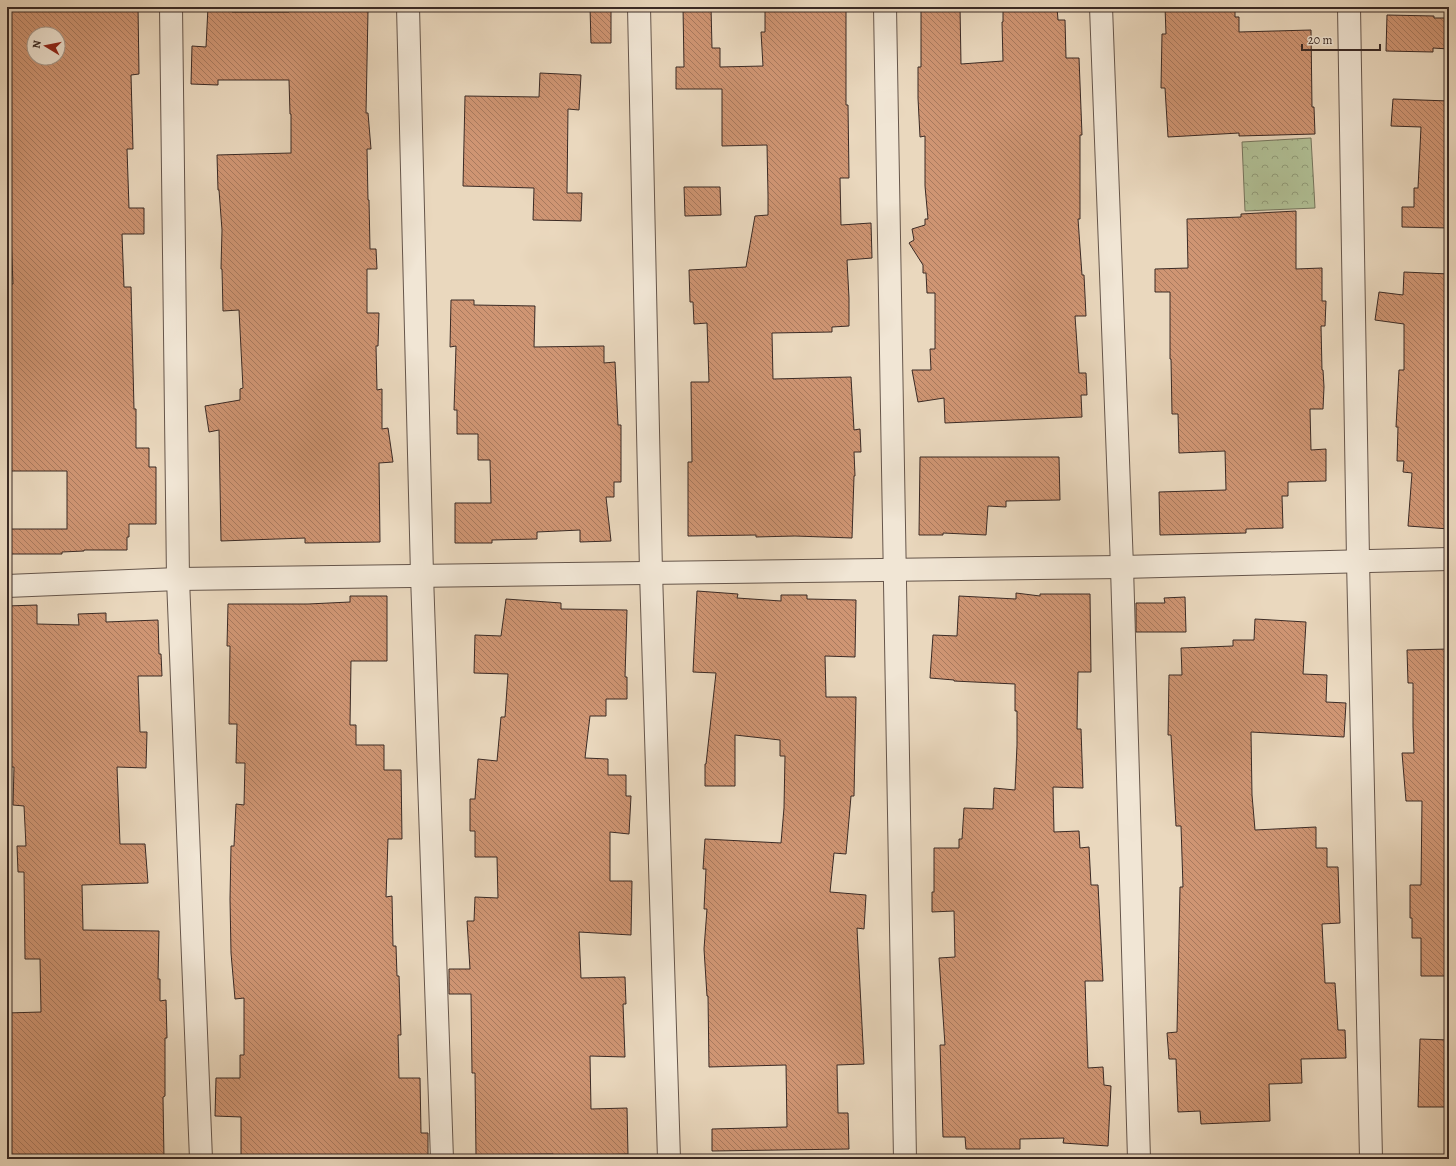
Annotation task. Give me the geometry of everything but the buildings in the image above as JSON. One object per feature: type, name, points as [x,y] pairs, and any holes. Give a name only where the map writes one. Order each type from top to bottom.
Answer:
[{"type":"street","points":[[171,7],[178,579],[201,1159]]},
{"type":"street","points":[[408,7],[422,575],[442,1159]]},
{"type":"street","points":[[639,7],[651,572],[669,1159]]},
{"type":"street","points":[[885,7],[905,1159]]},
{"type":"street","points":[[1101,7],[1122,567],[1139,1159]]},
{"type":"street","points":[[1349,7],[1358,560],[1372,1159]]},
{"type":"street","points":[[7,586],[178,579],[1122,567],[1358,560],[1449,559]]},
{"type":"green space","points":[[1311,138],[1315,208],[1245,211],[1242,142]]}]
